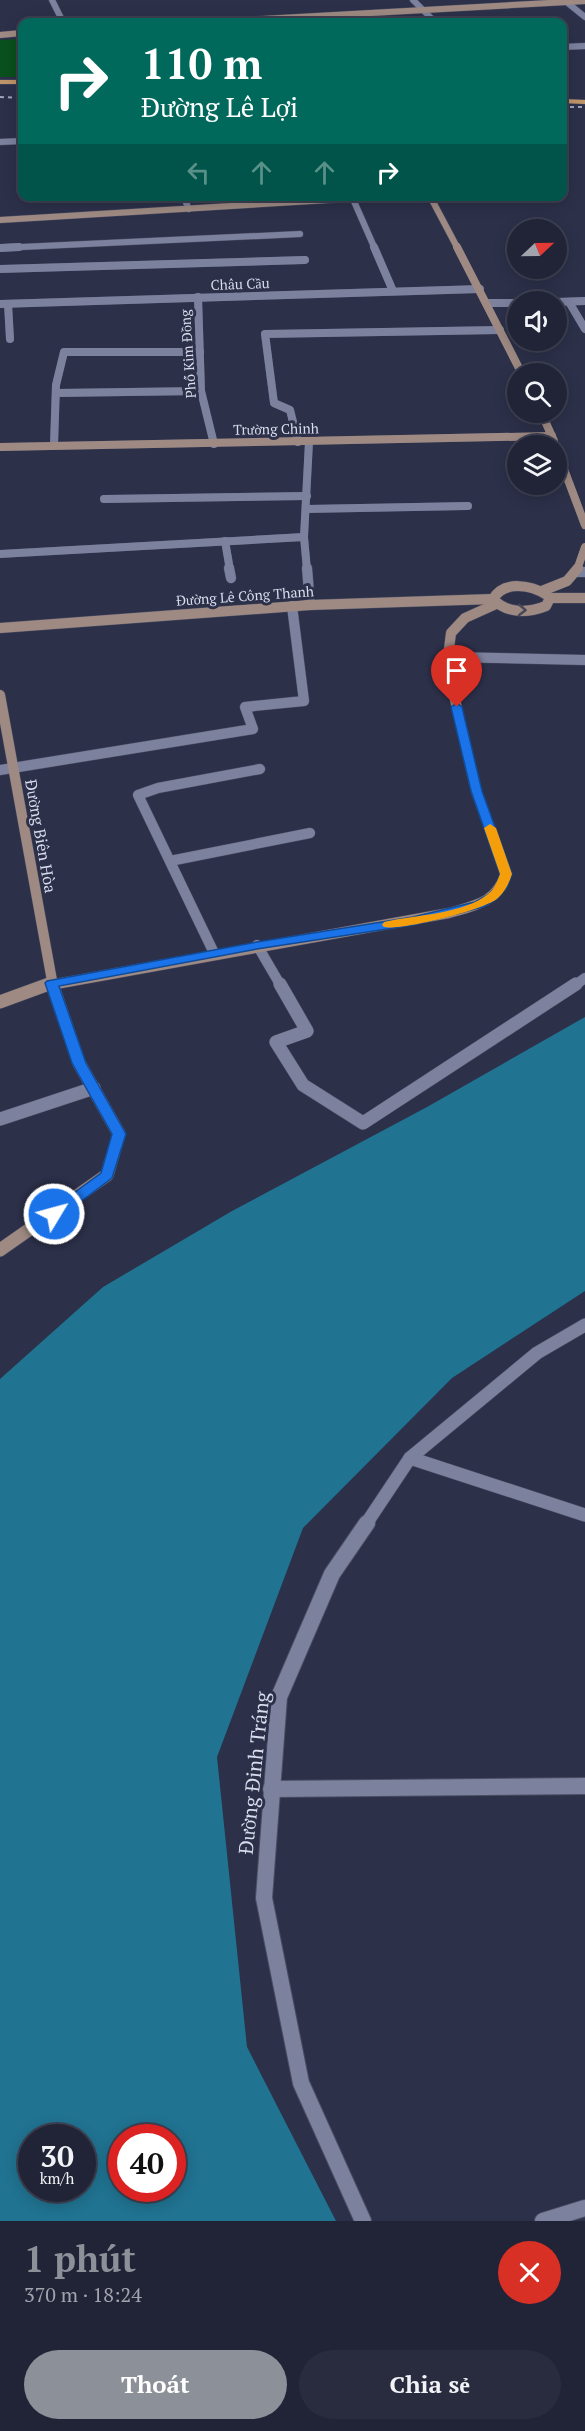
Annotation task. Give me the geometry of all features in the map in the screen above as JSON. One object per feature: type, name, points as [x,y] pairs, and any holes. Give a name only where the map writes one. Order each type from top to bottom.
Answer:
[{"type":"main road","points":[[0,82],[18,82]]},
{"type":"main road","points":[[0,90],[18,90]]},
{"type":"main road","points":[[567,93],[585,94]]},
{"type":"main road","points":[[567,102],[585,102]]},
{"type":"street","points":[[52,0],[61,18]]},
{"type":"street","points":[[413,0],[431,18]]},
{"type":"street","points":[[485,0],[492,6]]},
{"type":"street","points":[[565,1],[585,17]]},
{"type":"street","points":[[282,18],[585,1]]},
{"type":"street","points":[[0,35],[18,33]]},
{"type":"street","points":[[567,47],[585,46]]},
{"type":"street","points":[[0,142],[18,141]]},
{"type":"street","points":[[185,201],[189,209]]},
{"type":"street","points":[[0,220],[320,201]]},
{"type":"street","points":[[354,201],[393,291]]},
{"type":"street","points":[[433,201],[517,363]]},
{"type":"street","points":[[0,248],[300,234]]},
{"type":"street","points":[[92,244],[93,266]]},
{"type":"street","points":[[0,268],[305,260]]},
{"type":"street","name":"Châu Cầu","points":[[4,304],[480,289]]},
{"type":"street","name":"Phố Kim Đồng","points":[[198,297],[201,391],[214,444]]},
{"type":"street","points":[[585,301],[569,302],[585,329]]},
{"type":"street","points":[[487,303],[507,303]]},
{"type":"street","points":[[4,304],[10,339]]},
{"type":"street","points":[[298,442],[290,410],[274,403],[264,334],[501,330]]},
{"type":"street","points":[[54,445],[56,393],[64,352],[200,352]]},
{"type":"street","points":[[56,393],[201,391]]},
{"type":"street","name":"Trường Chinh","points":[[0,447],[507,437]]},
{"type":"street","points":[[309,442],[304,537],[310,605]]},
{"type":"street","points":[[567,477],[585,525]]},
{"type":"street","points":[[104,499],[307,496]]},
{"type":"street","points":[[306,509],[468,506]]},
{"type":"street","points":[[0,554],[304,537]]},
{"type":"street","points":[[225,541],[231,578]]},
{"type":"street","points":[[542,591],[567,582],[582,572],[585,547]]},
{"type":"street","points":[[495,602],[496,592],[508,588],[526,587],[542,591],[549,598],[585,598]]},
{"type":"street","points":[[495,602],[511,610],[530,611],[546,606],[549,598]]},
{"type":"street","points":[[0,1002],[52,983],[257,945],[413,921],[479,904],[493,897],[501,887],[506,874],[476,791],[447,665],[451,633],[465,618],[495,602]]},
{"type":"street","name":"Đường Lê Công Thanh","points":[[0,628],[310,605],[495,602]]},
{"type":"street","points":[[0,770],[253,729],[245,707],[304,700],[292,606]]},
{"type":"street","points":[[448,657],[585,660]]},
{"type":"street","name":"Đường Biên Hòa","points":[[0,695],[52,983],[79,1063],[119,1134],[107,1175],[0,1250]]},
{"type":"street","points":[[214,953],[138,795],[158,788],[260,769]]},
{"type":"street","points":[[170,861],[310,833]]},
{"type":"street","points":[[257,945],[307,1031],[276,1042],[303,1085],[363,1123],[585,978]]},
{"type":"street","points":[[0,1119],[94,1088]]},
{"type":"street","name":"Đường Đinh Tráng","points":[[363,2221],[301,2083],[264,1898],[279,1696],[332,1574],[410,1458],[537,1353],[585,1324]]},
{"type":"street","points":[[410,1458],[526,1498],[585,1515]]},
{"type":"street","points":[[271,1790],[585,1786]]},
{"type":"street","points":[[543,2221],[585,2208]]},
{"type":"green space","points":[[18,39],[18,77],[0,77],[0,40]]},
{"type":"water","points":[[585,1017],[585,1291],[452,1378],[303,1528],[217,1757],[247,2047],[336,2221],[0,2221],[0,1379],[103,1287],[232,1211],[427,1107]]},
{"type":"railway","points":[[0,97],[18,98]]},
{"type":"railway","points":[[567,107],[585,107]]},
{"type":"slow traffic","points":[[388,925],[449,913],[493,897],[501,887],[506,874],[490,828]]},
{"type":"route","points":[[54,1214],[107,1175],[119,1134],[79,1063],[52,983],[257,945],[413,921],[479,904],[493,897],[501,887],[506,874],[476,791],[457,707]]}]
